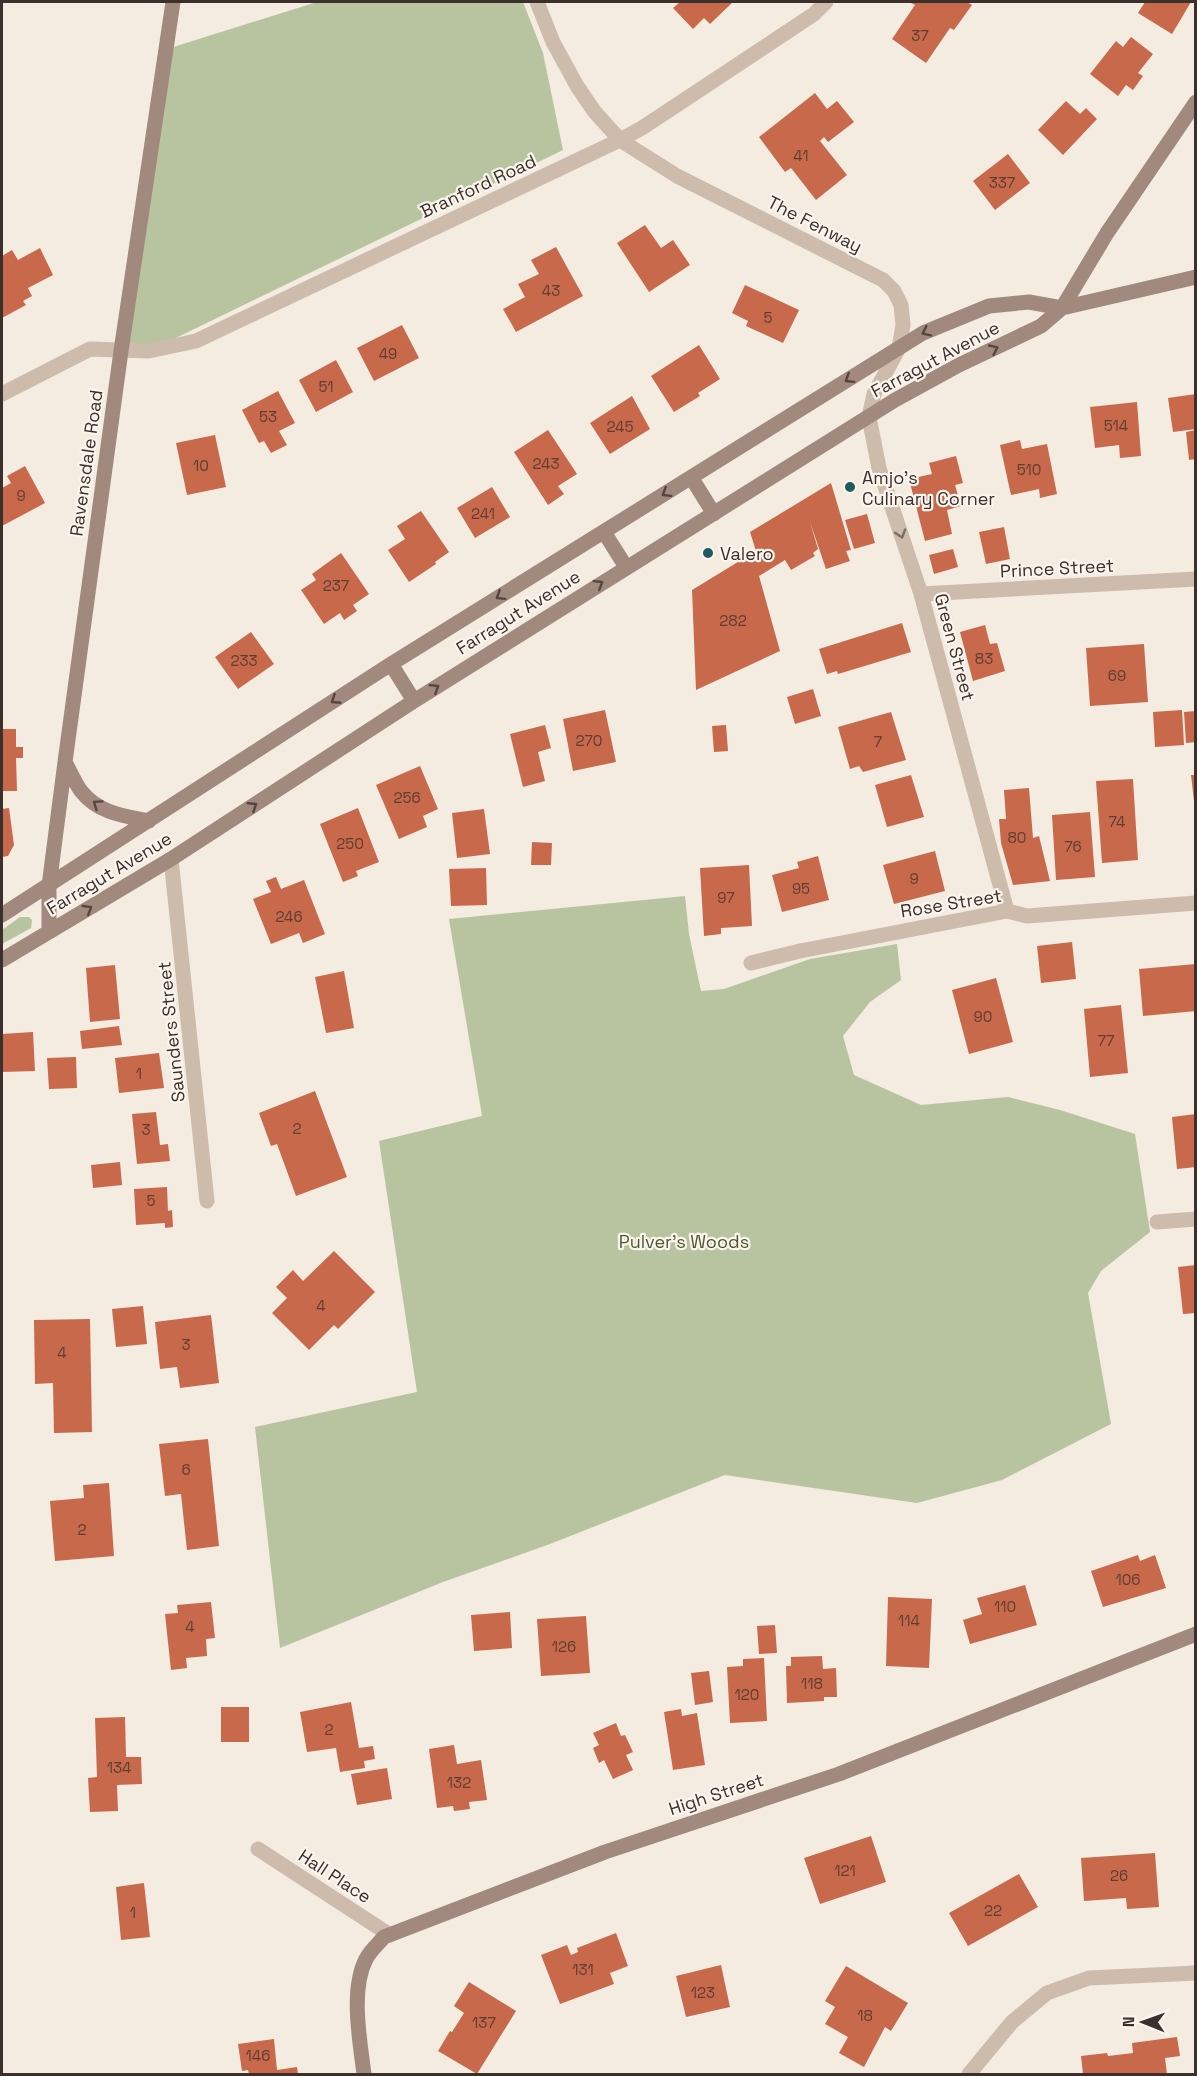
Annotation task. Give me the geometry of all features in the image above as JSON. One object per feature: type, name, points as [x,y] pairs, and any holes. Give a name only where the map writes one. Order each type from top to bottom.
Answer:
[{"type":"main road","name":"Ravensdale Road","points":[[49,932],[49,886],[65,762],[121,351],[173,2]]},
{"type":"main road","name":"Farragut Avenue","points":[[2,960],[171,859],[414,701],[869,417],[925,383],[1041,326],[1062,308],[1107,233],[1196,102]]},
{"type":"main road","points":[[1062,308],[1196,277]]},
{"type":"main road","name":"Farragut Avenue","points":[[2,915],[391,664],[923,333],[989,306],[1029,302],[1062,308]]},
{"type":"main road","points":[[691,477],[714,514]]},
{"type":"main road","points":[[604,532],[626,567]]},
{"type":"main road","points":[[391,664],[414,701]]},
{"type":"main road","points":[[65,762],[81,791],[96,806],[115,815],[149,821]]},
{"type":"main road","name":"High Street","points":[[364,2074],[358,2021],[359,1978],[366,1958],[384,1937],[605,1852],[839,1774],[1196,1635]]},
{"type":"street","name":"The Fenway","points":[[537,2],[553,42],[576,86],[594,111],[620,140],[676,176],[883,280],[894,291],[901,305],[903,325],[899,348],[874,394]]},
{"type":"street","name":"Branford Road","points":[[2,394],[90,349],[149,351],[196,340],[620,140],[642,128],[814,14],[826,2]]},
{"type":"street","name":"Green Street","points":[[874,394],[869,417],[879,468],[921,594],[1007,911]]},
{"type":"street","name":"Prince Street","points":[[921,594],[1196,579]]},
{"type":"street","name":"Saunders Street","points":[[171,859],[207,1201]]},
{"type":"street","name":"Rose Street","points":[[751,963],[800,951],[1007,911],[1027,916],[1196,903]]},
{"type":"street","points":[[1157,1222],[1196,1219]]},
{"type":"street","name":"Hall Place","points":[[258,1849],[390,1935]]},
{"type":"street","points":[[969,2074],[1012,2022],[1047,1993],[1089,1978],[1196,1973]]},
{"type":"green space","points":[[317,2],[523,2],[543,53],[563,150],[149,351],[121,351],[167,49]]},
{"type":"green space","name":"Pulver's Woods","points":[[685,896],[689,934],[701,991],[724,989],[810,959],[897,944],[901,980],[870,1002],[843,1036],[854,1075],[921,1105],[1008,1097],[1060,1110],[1135,1134],[1150,1232],[1101,1271],[1088,1293],[1111,1424],[1002,1480],[917,1503],[725,1475],[550,1544],[443,1582],[280,1648],[255,1427],[417,1392],[379,1141],[482,1116],[449,919]]},
{"type":"green space","points":[[20,917],[29,917],[32,920],[31,928],[2,944],[2,930]]},
{"type":"building","points":[[680,2],[733,2],[710,24],[704,18],[693,29],[673,8]]},
{"type":"building","points":[[909,2],[967,2],[972,5],[954,30],[950,28],[926,63],[892,39],[915,5]]},
{"type":"building","points":[[1145,2],[1191,2],[1172,34],[1138,13]]},
{"type":"building","points":[[1131,37],[1153,54],[1138,73],[1143,76],[1133,90],[1126,85],[1118,96],[1090,74],[1116,41],[1123,47]]},
{"type":"building","points":[[815,93],[827,109],[837,101],[854,122],[828,142],[824,137],[820,141],[847,175],[816,200],[791,168],[785,172],[759,137]]},
{"type":"building","points":[[1066,101],[1080,114],[1086,108],[1097,119],[1063,155],[1038,130]]},
{"type":"building","points":[[1008,154],[1030,183],[995,210],[973,181]]},
{"type":"building","points":[[645,225],[661,248],[673,240],[690,265],[649,292],[617,243]]},
{"type":"building","points":[[556,247],[583,296],[516,332],[503,309],[525,297],[518,284],[539,274],[531,260]]},
{"type":"building","points":[[40,248],[53,275],[28,288],[32,296],[23,301],[26,305],[2,318],[2,256],[12,250],[18,260]]},
{"type":"building","points":[[745,285],[799,310],[783,343],[746,326],[748,321],[732,313]]},
{"type":"building","points":[[402,325],[419,358],[374,381],[357,348]]},
{"type":"building","points":[[699,345],[720,379],[698,393],[700,396],[674,412],[651,376]]},
{"type":"building","points":[[336,360],[353,392],[316,412],[299,380]]},
{"type":"building","points":[[278,391],[295,423],[279,431],[287,445],[271,453],[264,441],[259,443],[242,410]]},
{"type":"building","points":[[1196,394],[1196,429],[1173,432],[1168,398]]},
{"type":"building","points":[[632,396],[650,429],[610,454],[590,423]]},
{"type":"building","points":[[1137,402],[1141,456],[1120,458],[1119,445],[1095,448],[1090,407]]},
{"type":"building","points":[[548,430],[577,474],[558,486],[564,494],[548,505],[514,452]]},
{"type":"building","points":[[1196,430],[1196,459],[1189,460],[1186,432]]},
{"type":"building","points":[[215,435],[226,487],[187,495],[176,443]]},
{"type":"building","points":[[1020,440],[1022,449],[1047,444],[1057,494],[1040,498],[1039,489],[1011,495],[1000,445]]},
{"type":"building","points":[[956,456],[963,483],[955,485],[961,506],[947,510],[952,534],[925,541],[909,479],[932,474],[929,463]]},
{"type":"building","points":[[25,466],[45,503],[2,526],[2,488],[11,483],[7,476]]},
{"type":"building","points":[[831,483],[851,550],[846,551],[850,561],[826,569],[810,522],[818,549],[813,553],[815,556],[791,570],[785,560],[759,576],[780,651],[696,690],[692,590],[756,551],[750,532]]},
{"type":"building","points":[[492,487],[510,517],[475,538],[457,508]]},
{"type":"building","points":[[421,511],[449,552],[409,582],[388,550],[405,539],[397,526]]},
{"type":"building","points":[[867,514],[875,543],[854,549],[845,520]]},
{"type":"building","points":[[1004,527],[1010,559],[986,564],[979,532]]},
{"type":"building","points":[[953,549],[958,567],[934,574],[929,555]]},
{"type":"building","points":[[341,553],[369,594],[353,605],[357,611],[344,620],[340,613],[324,624],[301,590],[316,580],[312,574]]},
{"type":"building","points":[[902,623],[911,652],[838,674],[837,671],[827,674],[819,649]]},
{"type":"building","points":[[985,625],[990,644],[997,643],[1005,671],[973,681],[960,632]]},
{"type":"building","points":[[251,632],[274,664],[238,689],[215,657]]},
{"type":"building","points":[[1144,644],[1148,702],[1090,706],[1086,648]]},
{"type":"building","points":[[813,689],[821,716],[795,724],[787,697]]},
{"type":"building","points":[[605,710],[616,762],[573,771],[563,719]]},
{"type":"building","points":[[1182,710],[1184,745],[1155,747],[1153,712]]},
{"type":"building","points":[[1196,711],[1196,742],[1186,743],[1184,712]]},
{"type":"building","points":[[891,712],[906,760],[863,772],[859,766],[850,769],[838,727]]},
{"type":"building","points":[[545,725],[551,748],[538,752],[545,781],[523,787],[510,734]]},
{"type":"building","points":[[726,725],[728,751],[714,752],[712,726]]},
{"type":"building","points":[[2,729],[16,729],[16,747],[23,747],[23,758],[16,758],[17,791],[2,791]]},
{"type":"building","points":[[420,766],[438,809],[423,816],[427,827],[399,839],[376,785]]},
{"type":"building","points":[[911,775],[924,817],[887,827],[875,785]]},
{"type":"building","points":[[1191,775],[1196,775],[1196,801],[1194,801]]},
{"type":"building","points":[[1133,779],[1138,860],[1102,863],[1096,781]]},
{"type":"building","points":[[1029,788],[1033,838],[1039,836],[1050,881],[1013,885],[1001,843],[999,819],[1006,819],[1004,790]]},
{"type":"building","points":[[9,808],[14,845],[8,856],[2,857],[2,809]]},
{"type":"building","points":[[358,808],[379,862],[356,871],[358,876],[343,882],[320,824]]},
{"type":"building","points":[[484,809],[490,854],[457,858],[452,813]]},
{"type":"building","points":[[1090,812],[1095,877],[1056,880],[1052,815]]},
{"type":"building","points":[[532,842],[552,843],[551,865],[531,865]]},
{"type":"building","points":[[935,851],[945,891],[894,904],[883,865]]},
{"type":"building","points":[[818,856],[829,900],[782,912],[772,875],[799,868],[797,862]]},
{"type":"building","points":[[749,865],[752,926],[721,928],[721,934],[704,936],[700,868]]},
{"type":"building","points":[[486,868],[487,905],[451,906],[449,869]]},
{"type":"building","points":[[276,877],[281,889],[304,880],[325,934],[303,943],[299,933],[271,944],[253,899],[271,892],[266,881]]},
{"type":"building","points":[[1072,942],[1076,979],[1041,983],[1037,946]]},
{"type":"building","points":[[1196,964],[1196,1011],[1143,1016],[1139,969]]},
{"type":"building","points":[[115,965],[120,1019],[90,1022],[86,968]]},
{"type":"building","points":[[344,971],[354,1028],[326,1033],[315,977]]},
{"type":"building","points":[[996,978],[1013,1042],[969,1054],[952,990]]},
{"type":"building","points":[[1121,1005],[1128,1073],[1090,1077],[1084,1009]]},
{"type":"building","points":[[119,1026],[122,1045],[82,1049],[80,1031]]},
{"type":"building","points":[[33,1032],[35,1071],[2,1072],[2,1034]]},
{"type":"building","points":[[159,1053],[164,1088],[119,1093],[115,1058]]},
{"type":"building","points":[[76,1057],[77,1088],[49,1089],[47,1058]]},
{"type":"building","points":[[315,1091],[347,1177],[296,1196],[277,1144],[271,1146],[259,1113]]},
{"type":"building","points":[[156,1112],[160,1145],[168,1144],[170,1161],[137,1164],[132,1114]]},
{"type":"building","points":[[1196,1114],[1196,1167],[1177,1169],[1172,1117]]},
{"type":"building","points":[[120,1162],[122,1185],[93,1188],[91,1165]]},
{"type":"building","points":[[167,1187],[168,1211],[172,1210],[173,1227],[165,1228],[165,1223],[136,1225],[134,1189]]},
{"type":"building","points":[[334,1251],[375,1292],[338,1329],[334,1325],[309,1350],[272,1313],[287,1298],[276,1287],[293,1270],[303,1281]]},
{"type":"building","points":[[1196,1265],[1196,1313],[1183,1314],[1178,1267]]},
{"type":"building","points":[[143,1306],[147,1344],[116,1347],[112,1309]]},
{"type":"building","points":[[211,1315],[219,1383],[180,1388],[177,1367],[160,1369],[155,1322]]},
{"type":"building","points":[[90,1319],[92,1432],[54,1433],[53,1383],[35,1384],[34,1320]]},
{"type":"building","points":[[208,1439],[219,1546],[187,1550],[181,1494],[165,1496],[159,1444]]},
{"type":"building","points":[[109,1483],[114,1556],[55,1561],[50,1501],[84,1498],[83,1485]]},
{"type":"building","points":[[1138,1555],[1140,1561],[1155,1555],[1166,1588],[1103,1607],[1091,1571]]},
{"type":"building","points":[[1025,1585],[1037,1625],[970,1644],[963,1620],[982,1614],[977,1598]]},
{"type":"building","points":[[888,1597],[932,1599],[929,1668],[886,1666]]},
{"type":"building","points":[[211,1602],[215,1638],[206,1639],[207,1656],[186,1658],[187,1668],[171,1670],[165,1614],[178,1613],[177,1605]]},
{"type":"building","points":[[510,1612],[512,1648],[474,1651],[471,1615]]},
{"type":"building","points":[[586,1616],[590,1673],[541,1676],[537,1619]]},
{"type":"building","points":[[775,1625],[777,1653],[759,1654],[757,1626]]},
{"type":"building","points":[[822,1656],[823,1669],[836,1668],[837,1697],[824,1697],[824,1701],[787,1703],[786,1666],[791,1666],[791,1657]]},
{"type":"building","points":[[764,1658],[767,1721],[730,1723],[727,1667],[743,1666],[743,1659]]},
{"type":"building","points":[[709,1671],[713,1702],[695,1705],[691,1673]]},
{"type":"building","points":[[351,1702],[359,1748],[373,1746],[375,1759],[364,1761],[365,1768],[340,1772],[336,1748],[307,1752],[300,1712]]},
{"type":"building","points":[[221,1707],[249,1707],[249,1742],[221,1742]]},
{"type":"building","points":[[681,1709],[682,1716],[697,1713],[705,1765],[673,1770],[664,1712]]},
{"type":"building","points":[[125,1717],[126,1757],[141,1757],[142,1784],[117,1785],[118,1811],[90,1812],[88,1778],[97,1777],[95,1718]]},
{"type":"building","points":[[616,1723],[621,1736],[625,1735],[633,1752],[626,1755],[633,1770],[613,1779],[604,1760],[599,1763],[593,1748],[599,1745],[593,1733]]},
{"type":"building","points":[[454,1745],[457,1764],[481,1760],[487,1800],[469,1802],[470,1809],[454,1811],[453,1806],[437,1808],[429,1749]]},
{"type":"building","points":[[387,1768],[392,1799],[357,1805],[351,1774]]},
{"type":"building","points":[[871,1836],[886,1882],[820,1904],[804,1858]]},
{"type":"building","points":[[1155,1853],[1159,1907],[1127,1909],[1126,1898],[1084,1901],[1081,1858]]},
{"type":"building","points":[[1019,1874],[1038,1907],[968,1946],[949,1913]]},
{"type":"building","points":[[144,1883],[150,1937],[121,1940],[116,1887]]},
{"type":"building","points":[[616,1933],[628,1966],[610,1973],[614,1984],[560,2004],[541,1955],[567,1945],[571,1955],[578,1952],[577,1948]]},
{"type":"building","points":[[721,1965],[730,2007],[686,2017],[676,1976]]},
{"type":"building","points":[[846,1966],[908,2003],[891,2031],[885,2027],[864,2067],[839,2053],[848,2037],[825,2024],[835,2007],[825,2001]]},
{"type":"building","points":[[469,1982],[516,2011],[477,2074],[438,2051],[464,2013],[454,2006]]},
{"type":"building","points":[[1177,2037],[1180,2056],[1165,2058],[1167,2074],[1083,2074],[1081,2056],[1133,2053],[1132,2043]]},
{"type":"building","points":[[274,2039],[277,2070],[297,2067],[298,2074],[249,2074],[248,2070],[242,2071],[238,2044]]},
{"type":"place","name":"Amjo's Culinary Corner","points":[[850,487]]},
{"type":"place","name":"Valero","points":[[708,553]]}]
